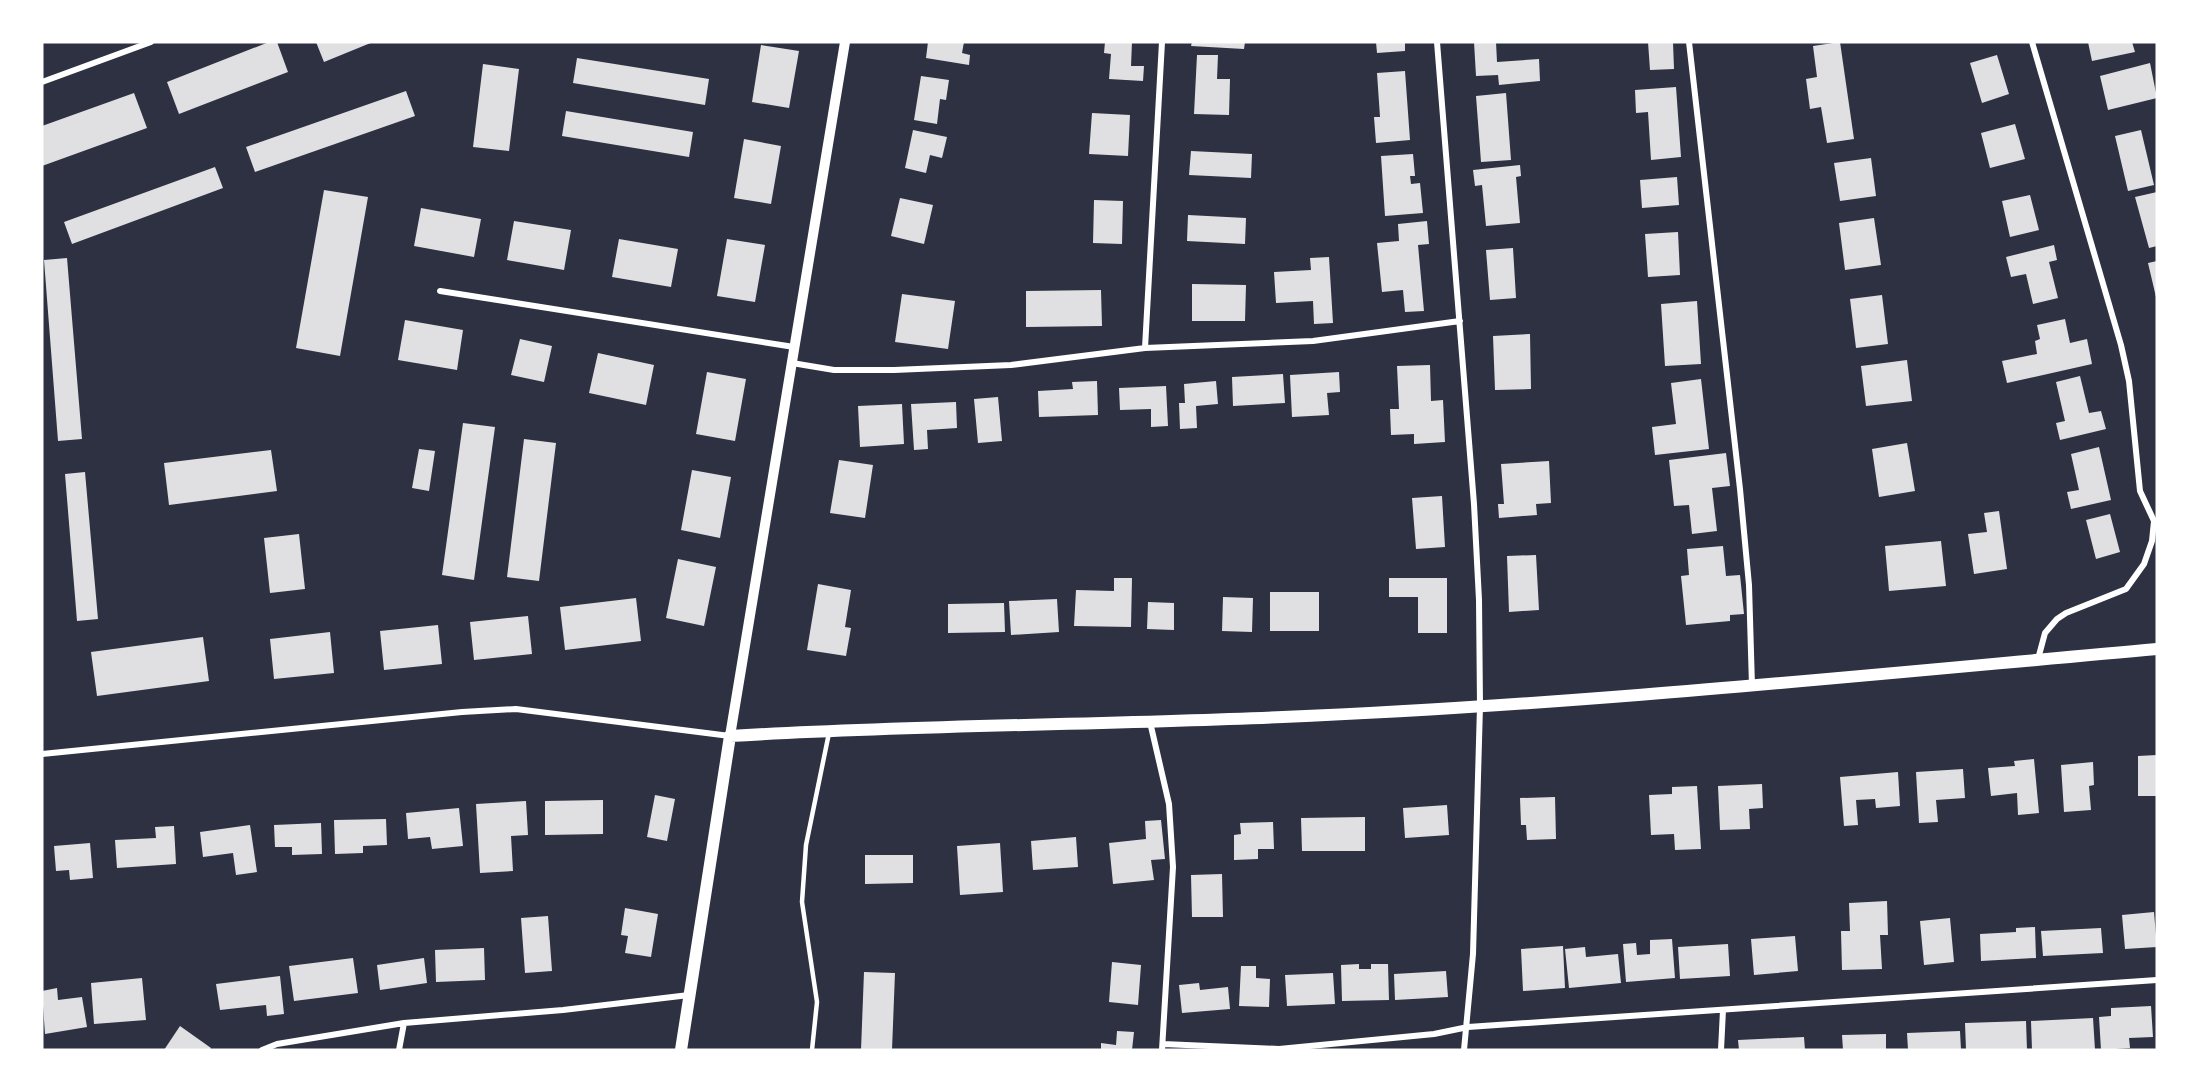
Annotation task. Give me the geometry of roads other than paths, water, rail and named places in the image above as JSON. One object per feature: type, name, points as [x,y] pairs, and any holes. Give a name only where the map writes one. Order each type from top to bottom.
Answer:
[{"type":"main road","points":[[681,1050],[730,736],[829,730],[1149,721],[1480,706],[1752,686],[2157,650]]},
{"type":"street","points":[[42,82],[151,42]]},
{"type":"street","points":[[42,754],[462,711],[516,709],[730,736],[845,42]]},
{"type":"street","points":[[1145,348],[1162,42]]},
{"type":"street","points":[[1437,42],[1476,547],[1480,706],[1473,954],[1468,1027],[1464,1050]]},
{"type":"street","points":[[1689,42],[1740,489],[1749,585],[1752,686]]},
{"type":"street","points":[[2032,42],[2121,345],[2129,381],[2140,491],[2156,520],[2144,564],[2134,581],[2127,589],[2066,613],[2057,619],[2045,633],[2038,659]]},
{"type":"street","points":[[440,291],[794,347]]},
{"type":"street","points":[[792,363],[834,370],[940,369],[1011,365],[1145,348],[1313,341],[1460,321]]},
{"type":"street","points":[[1149,721],[1169,804],[1173,867],[1162,1047],[1279,1049],[1434,1034],[1468,1027],[2157,980]]},
{"type":"street","points":[[262,1050],[277,1044],[404,1023],[563,1010],[690,995]]},
{"type":"street","points":[[1721,1050],[1724,1010]]},
{"type":"street","points":[[399,1050],[404,1023]]},
{"type":"lane","points":[[812,1050],[817,1002],[802,902],[806,845],[829,730]]}]
